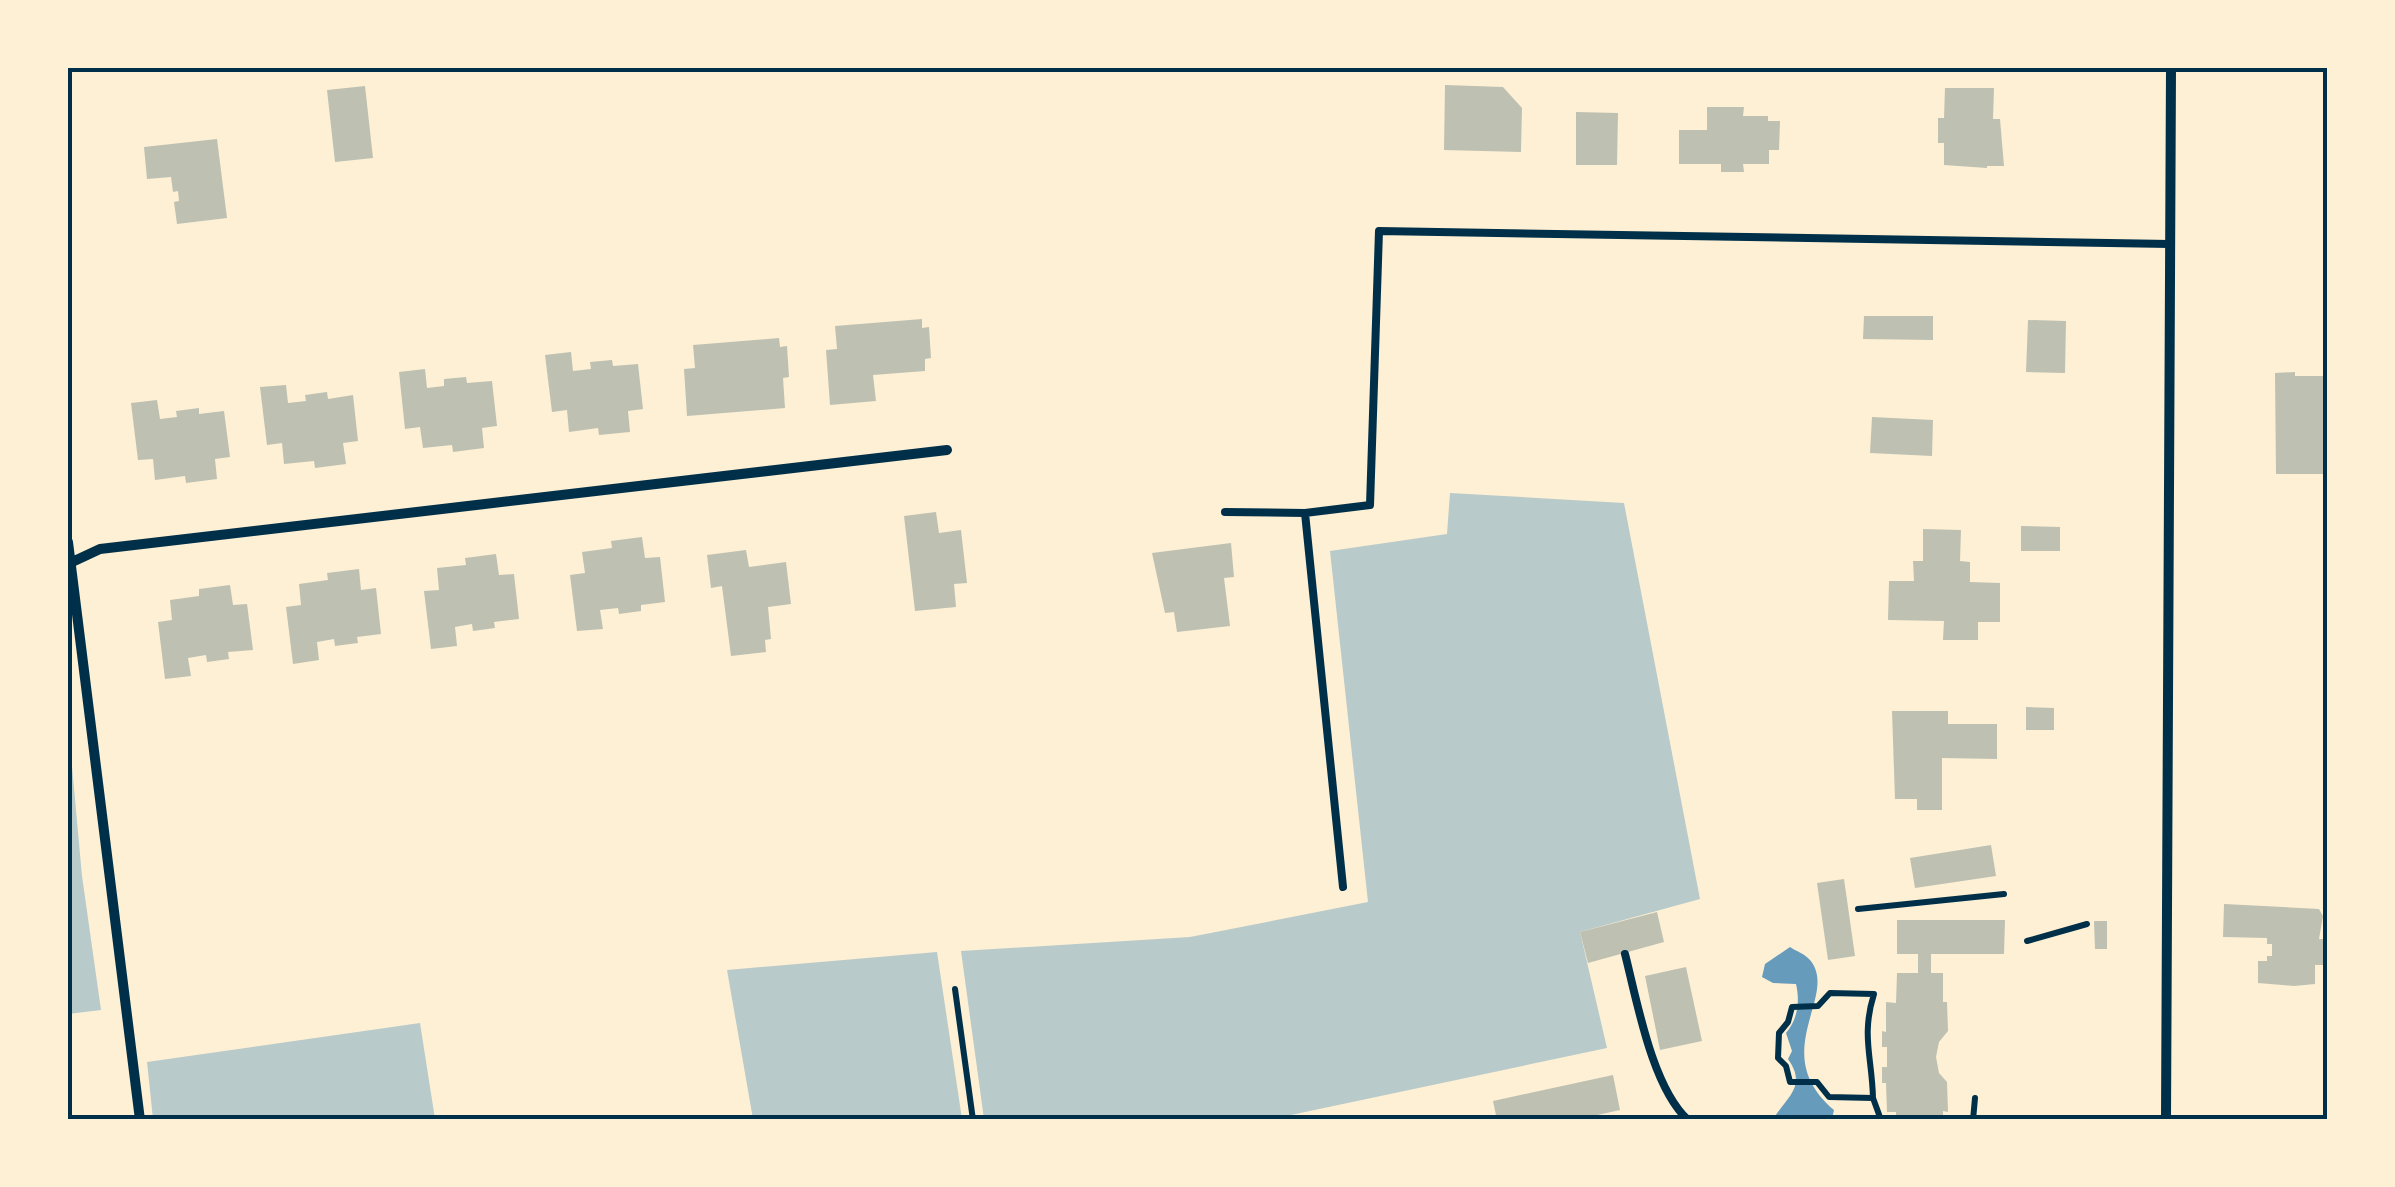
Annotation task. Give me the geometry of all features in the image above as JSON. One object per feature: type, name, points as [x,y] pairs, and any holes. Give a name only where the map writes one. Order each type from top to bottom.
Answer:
[{"type":"street","points":[[2166,1120],[2170,68]]},
{"type":"street","points":[[70,563],[100,548],[947,450]]},
{"type":"street","points":[[68,542],[140,1120]]},
{"type":"lane","points":[[1225,512],[1305,513],[1370,505],[1380,231],[2170,244]]},
{"type":"lane","points":[[1305,513],[1343,888]]},
{"type":"lane","points":[[1625,954],[1661,1077],[1680,1113],[1688,1120]]},
{"type":"path","points":[[1858,909],[2004,894]]},
{"type":"path","points":[[2027,941],[2088,924]]},
{"type":"path","points":[[955,989],[973,1120]]},
{"type":"path","points":[[1873,1098],[1828,1097],[1817,1082],[1790,1082],[1786,1066],[1778,1058],[1779,1033],[1788,1022],[1792,1007],[1818,1006],[1830,993],[1874,994],[1866,1027],[1873,1098],[1881,1120]]},
{"type":"path","points":[[1973,1120],[1975,1098]]},
{"type":"shaded area","points":[[1450,493],[1624,503],[1700,899],[1580,932],[1607,1048],[1272,1119],[984,1119],[961,951],[1190,937],[1368,902],[1330,551],[1447,534]]},
{"type":"shaded area","points":[[68,722],[82,876],[101,1010],[68,1014]]},
{"type":"shaded area","points":[[937,952],[962,1119],[753,1119],[727,970]]},
{"type":"shaded area","points":[[420,1023],[435,1119],[153,1119],[147,1062]]},
{"type":"water","points":[[1790,947],[1810,960],[1817,974],[1804,1047],[1806,1067],[1815,1088],[1834,1110],[1832,1119],[1773,1119],[1796,1084],[1788,1059],[1792,1051],[1786,1033],[1795,1016],[1798,997],[1796,984],[1773,983],[1762,977],[1765,964]]},
{"type":"building","points":[[1445,85],[1503,87],[1522,108],[1521,152],[1444,150]]},
{"type":"building","points":[[365,86],[373,158],[335,162],[327,90]]},
{"type":"building","points":[[1945,88],[1994,88],[1993,119],[2000,119],[2004,166],[1944,165],[1944,143],[1938,143],[1938,118],[1944,118]]},
{"type":"building","points":[[1707,107],[1744,107],[1743,116],[1768,116],[1768,121],[1780,121],[1779,150],[1769,150],[1769,164],[1743,164],[1744,172],[1721,172],[1721,164],[1679,164],[1679,130],[1707,130]]},
{"type":"building","points":[[1576,112],[1618,113],[1617,165],[1576,165]]},
{"type":"building","points":[[217,139],[227,218],[177,224],[174,202],[179,201],[178,191],[173,192],[171,177],[147,179],[144,147]]},
{"type":"building","points":[[1864,316],[1933,316],[1933,340],[1863,339]]},
{"type":"building","points":[[922,319],[922,328],[929,327],[931,358],[925,359],[925,371],[873,375],[876,401],[830,405],[826,350],[837,349],[835,326]]},
{"type":"building","points":[[2028,320],[2066,321],[2065,373],[2026,372]]},
{"type":"building","points":[[779,338],[780,347],[787,346],[785,408],[687,416],[684,369],[695,368],[693,345]]},
{"type":"building","points":[[571,352],[573,371],[591,369],[590,362],[612,360],[613,366],[638,364],[643,409],[628,411],[630,432],[599,435],[598,428],[569,432],[567,410],[552,412],[545,355]]},
{"type":"building","points":[[425,369],[427,388],[444,386],[444,379],[466,377],[467,383],[492,381],[497,426],[482,428],[484,448],[453,452],[452,445],[423,448],[420,427],[405,429],[399,372]]},
{"type":"building","points":[[2295,372],[2295,376],[2328,376],[2328,474],[2276,474],[2275,373]]},
{"type":"building","points":[[286,385],[288,403],[306,401],[305,395],[327,392],[328,399],[353,395],[358,441],[343,443],[346,464],[315,468],[314,461],[284,464],[282,443],[267,445],[260,387]]},
{"type":"building","points":[[157,400],[160,419],[177,417],[176,411],[199,408],[199,414],[224,411],[230,457],[215,459],[217,479],[186,483],[185,476],[155,480],[153,459],[138,460],[131,403]]},
{"type":"building","points":[[1872,417],[1933,420],[1932,456],[1870,453]]},
{"type":"building","points":[[936,512],[939,533],[961,530],[967,583],[954,584],[956,607],[915,611],[904,516]]},
{"type":"building","points":[[2021,526],[2060,527],[2060,551],[2021,551]]},
{"type":"building","points":[[1923,529],[1961,530],[1960,561],[1970,562],[1970,582],[2000,583],[2000,622],[1978,622],[1978,640],[1943,640],[1944,621],[1888,620],[1889,581],[1914,581],[1913,561],[1923,561]]},
{"type":"building","points":[[642,537],[645,558],[660,557],[665,602],[641,605],[641,611],[619,614],[618,608],[600,610],[603,629],[577,631],[570,575],[585,573],[582,552],[612,548],[611,541]]},
{"type":"building","points":[[1231,543],[1234,577],[1224,578],[1230,626],[1177,632],[1174,612],[1165,613],[1152,553]]},
{"type":"building","points":[[746,550],[749,567],[786,562],[791,604],[768,607],[771,639],[765,640],[766,652],[731,656],[722,586],[711,588],[707,555]]},
{"type":"building","points":[[496,554],[499,575],[514,574],[519,619],[494,622],[495,628],[473,631],[472,624],[455,627],[457,646],[431,649],[424,591],[439,590],[437,568],[466,565],[465,558]]},
{"type":"building","points":[[359,569],[361,590],[376,588],[381,634],[357,637],[358,643],[335,646],[334,639],[317,642],[319,660],[293,664],[286,607],[301,605],[299,584],[328,580],[327,573]]},
{"type":"building","points":[[230,585],[233,605],[247,604],[253,650],[228,652],[229,659],[207,662],[206,655],[188,658],[191,676],[165,679],[158,622],[172,620],[170,600],[199,596],[199,589]]},
{"type":"building","points":[[2026,707],[2054,708],[2054,730],[2026,730]]},
{"type":"building","points":[[1892,711],[1948,711],[1948,724],[1997,724],[1997,759],[1942,758],[1942,810],[1917,810],[1917,799],[1895,799]]},
{"type":"building","points":[[1991,845],[1996,876],[1915,888],[1910,858]]},
{"type":"building","points":[[1844,879],[1855,956],[1828,960],[1817,883]]},
{"type":"building","points":[[2224,904],[2319,909],[2323,916],[2319,939],[2326,939],[2326,965],[2315,965],[2315,984],[2258,983],[2258,961],[2267,961],[2267,956],[2272,956],[2272,944],[2267,944],[2267,938],[2223,937]]},
{"type":"building","points":[[1657,912],[1664,942],[1588,963],[1580,932]]},
{"type":"building","points":[[1897,920],[2005,920],[2004,954],[1931,954],[1931,973],[1943,973],[1943,1002],[1947,1002],[1948,1031],[1939,1042],[1936,1057],[1939,1073],[1947,1082],[1948,1112],[1943,1111],[1943,1120],[1896,1120],[1896,1112],[1887,1112],[1886,1083],[1882,1083],[1882,1067],[1887,1067],[1887,1047],[1882,1047],[1886,1002],[1896,1003],[1897,973],[1918,973],[1918,954],[1897,954]]},
{"type":"building","points":[[2094,921],[2107,921],[2107,949],[2095,949]]},
{"type":"building","points":[[1686,967],[1702,1041],[1660,1050],[1645,976]]},
{"type":"building","points":[[1613,1075],[1620,1110],[1575,1120],[1497,1120],[1493,1101]]}]
